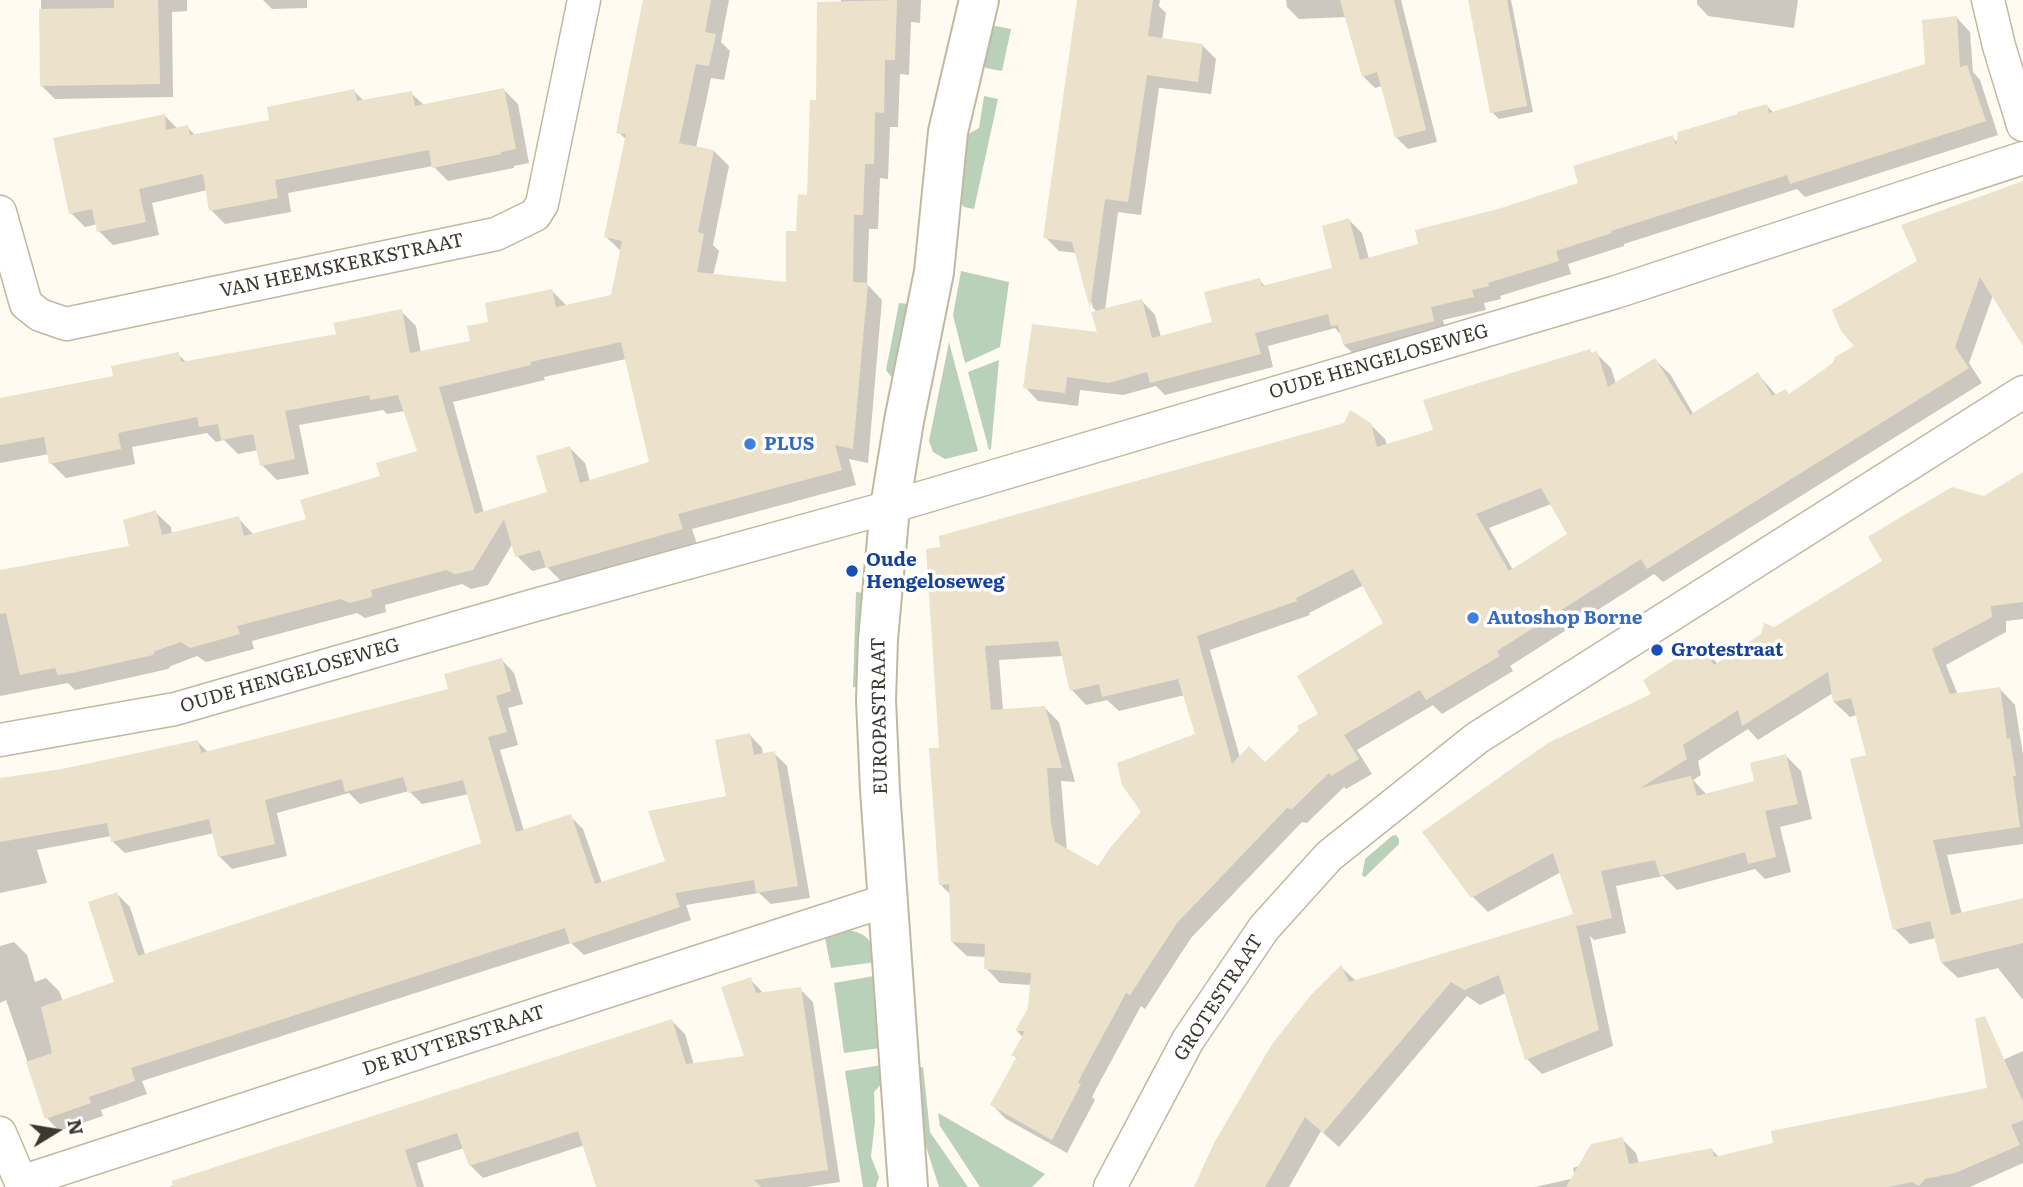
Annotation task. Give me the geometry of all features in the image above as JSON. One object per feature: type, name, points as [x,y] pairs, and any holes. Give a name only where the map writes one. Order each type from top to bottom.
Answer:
[{"type":"street","name":"VAN HEEMSKERKSTRAAT","points":[[0,212],[26,303],[40,315],[66,324],[496,233],[536,215],[542,204],[584,0]]},
{"type":"street","name":"EUROPASTRAAT","points":[[908,1187],[876,701],[877,639],[890,507],[934,272],[948,132],[979,0]]},
{"type":"street","points":[[1988,0],[2023,125]]},
{"type":"street","name":"OUDE HENGELOSEWEG","points":[[0,740],[175,709],[890,507],[1616,292],[2023,158]]},
{"type":"street","name":"GROTESTRAAT","points":[[1110,1187],[1188,1040],[1264,928],[1329,856],[1477,737],[2023,391]]},
{"type":"street","name":"DE RUYTERSTRAAT","points":[[22,1184],[888,900]]},
{"type":"street","points":[[0,1133],[22,1184]]},
{"type":"green space","points":[[995,26],[1011,29],[1002,71],[986,68],[980,61],[986,31]]},
{"type":"green space","points":[[984,96],[998,99],[974,209],[964,207],[958,199],[965,136],[979,128]]},
{"type":"green space","points":[[961,271],[1009,282],[1000,347],[965,363],[953,315]]},
{"type":"green space","points":[[899,303],[908,304],[893,379],[886,370]]},
{"type":"green space","points":[[949,342],[978,451],[945,459],[933,452],[929,441]]},
{"type":"green space","points":[[999,360],[991,449],[989,450],[968,372]]},
{"type":"green space","points":[[856,592],[863,593],[862,687],[853,687]]},
{"type":"green space","points":[[1396,835],[1399,844],[1365,877],[1362,876],[1365,859]]},
{"type":"green space","points":[[841,929],[857,932],[867,938],[873,947],[876,962],[831,968],[824,933]]},
{"type":"green space","points":[[874,976],[880,1048],[844,1053],[834,983]]},
{"type":"green space","points":[[881,1065],[883,1082],[874,1092],[875,1121],[871,1157],[879,1177],[876,1187],[863,1187],[845,1071]]},
{"type":"green space","points":[[923,1067],[930,1132],[968,1187],[939,1187],[923,1137],[916,1068]]},
{"type":"green space","points":[[938,1113],[1045,1174],[1032,1187],[980,1187],[940,1126]]},
{"type":"building","points":[[114,0],[158,0],[160,84],[40,86],[39,9],[114,8]]},
{"type":"building","points":[[643,0],[711,0],[705,32],[716,34],[709,66],[696,64],[679,143],[714,150],[698,232],[704,234],[697,272],[786,282],[786,231],[796,231],[798,194],[807,195],[810,100],[816,100],[817,2],[897,0],[895,60],[885,60],[884,113],[875,112],[874,164],[865,164],[863,215],[854,215],[853,282],[868,283],[853,449],[835,445],[842,470],[678,514],[683,529],[546,568],[540,550],[515,557],[504,519],[473,570],[455,574],[446,570],[371,590],[372,597],[349,603],[341,599],[237,626],[240,634],[190,648],[181,642],[155,651],[153,655],[72,673],[58,675],[55,668],[20,675],[6,613],[0,614],[0,570],[129,546],[123,520],[156,510],[162,535],[239,516],[244,536],[306,519],[300,500],[380,476],[376,463],[417,451],[398,395],[370,400],[369,395],[285,411],[295,459],[260,466],[253,434],[221,440],[218,424],[199,427],[197,417],[118,433],[121,449],[49,464],[44,437],[0,445],[0,398],[113,376],[111,366],[179,352],[181,362],[336,334],[333,323],[402,309],[410,353],[470,341],[467,326],[488,322],[485,303],[552,289],[556,307],[611,295],[622,241],[604,237],[626,134],[616,133]],"holes":[[[621,342],[649,462],[580,483],[570,446],[536,456],[547,492],[475,514],[439,387],[531,365],[530,362]]]},
{"type":"building","points":[[1077,0],[1153,0],[1148,36],[1203,44],[1198,82],[1147,75],[1128,202],[1105,199],[1090,309],[1072,242],[1043,238]]},
{"type":"building","points":[[1340,0],[1394,0],[1426,130],[1395,138],[1377,72],[1362,77]]},
{"type":"building","points":[[1468,0],[1507,0],[1527,106],[1490,113]]},
{"type":"building","points":[[1957,16],[1960,67],[1967,65],[1986,121],[1790,184],[1787,175],[1611,231],[1612,233],[1556,251],[1559,261],[1472,290],[1474,297],[1431,307],[1434,321],[1343,345],[1338,325],[1331,326],[1328,314],[1255,333],[1261,354],[1150,383],[1147,372],[1109,383],[1067,377],[1065,393],[1023,388],[1032,324],[1097,332],[1091,312],[1142,299],[1152,338],[1212,322],[1204,292],[1260,278],[1262,286],[1332,268],[1322,226],[1349,218],[1360,260],[1418,244],[1415,230],[1498,209],[1578,183],[1573,166],[1673,135],[1676,146],[1678,132],[1738,114],[1737,112],[1767,104],[1769,113],[1925,64],[1922,20]]},
{"type":"building","points":[[504,88],[516,149],[432,168],[429,150],[275,180],[278,198],[209,211],[203,174],[139,189],[146,222],[97,232],[92,209],[69,214],[53,138],[165,114],[166,130],[188,125],[190,135],[269,120],[267,107],[354,89],[357,101],[412,91],[415,106]]},
{"type":"building","points":[[2023,181],[2023,346],[1980,277],[1955,347],[1969,368],[1647,569],[1641,559],[1497,651],[1500,656],[1426,700],[1420,690],[1344,735],[1359,759],[1331,776],[1329,773],[1292,809],[1287,808],[1177,923],[1130,995],[1126,993],[1081,1076],[1078,1083],[1081,1084],[1052,1140],[990,1105],[1017,1056],[1011,1056],[1025,1031],[1015,1031],[1028,1008],[1031,973],[984,969],[985,944],[951,942],[949,884],[939,885],[929,748],[939,748],[926,549],[940,547],[939,536],[1344,423],[1350,410],[1371,423],[1377,447],[1433,430],[1423,400],[1590,349],[1592,353],[1597,351],[1608,387],[1655,358],[1690,415],[1758,372],[1772,396],[1786,389],[1789,394],[1833,363],[1835,357],[1854,346],[1841,331],[1832,310],[1917,261],[1901,225]],"holes":[[[1541,488],[1567,534],[1509,571],[1476,514]],[[1353,569],[1383,623],[1297,676],[1318,714],[1297,726],[1299,730],[1265,762],[1249,746],[1232,764],[1197,636],[1297,601],[1296,598]],[[1058,641],[1070,691],[1099,684],[1102,697],[1178,679],[1195,734],[1117,763],[1122,785],[1141,812],[1098,866],[1055,842],[1047,768],[1062,768],[1045,706],[991,710],[985,646]]]},
{"type":"building","points":[[2023,472],[2023,602],[1991,606],[1992,617],[1932,649],[1950,694],[2000,687],[2007,739],[2010,738],[2016,776],[2013,776],[2020,827],[1933,840],[1951,915],[2023,898],[2023,943],[1941,963],[1930,921],[1893,930],[1850,759],[1866,755],[1851,698],[1833,702],[1828,672],[1742,726],[1738,710],[1683,745],[1687,759],[1640,788],[1691,776],[1697,796],[1754,781],[1750,763],[1786,754],[1798,804],[1765,811],[1776,857],[1748,864],[1745,852],[1660,876],[1655,860],[1601,871],[1612,918],[1577,926],[1575,920],[1599,1030],[1525,1060],[1499,975],[1464,990],[1451,982],[1323,1133],[1305,1117],[1265,1187],[1194,1187],[1214,1143],[1272,1044],[1311,995],[1341,965],[1349,982],[1573,914],[1553,853],[1471,898],[1422,832],[1548,743],[1651,694],[1643,680],[1700,643],[1714,665],[1761,634],[1764,623],[1774,627],[1882,561],[1868,537],[1894,521],[1952,487],[1984,496]]},
{"type":"building","points":[[502,658],[511,691],[496,696],[507,732],[488,737],[516,832],[571,814],[595,884],[665,861],[648,811],[726,796],[715,740],[750,733],[754,755],[775,751],[798,886],[756,893],[754,880],[675,893],[680,907],[570,944],[565,928],[131,1068],[135,1081],[89,1097],[91,1103],[45,1119],[26,1062],[52,1053],[41,1007],[114,982],[88,902],[117,892],[138,956],[481,843],[463,780],[408,793],[403,777],[345,792],[342,779],[265,800],[275,844],[218,857],[209,819],[111,842],[107,823],[0,842],[0,778],[62,769],[198,740],[201,753],[448,689],[444,674]]},
{"type":"building","points":[[751,977],[756,993],[801,987],[828,1170],[754,1180],[761,1187],[596,1187],[578,1131],[469,1166],[457,1133],[405,1150],[417,1187],[173,1187],[172,1181],[672,1019],[686,1064],[744,1056],[721,987]]},
{"type":"building","points":[[1985,1016],[2023,1102],[2023,1120],[2011,1125],[2020,1145],[1955,1173],[1925,1179],[1919,1186],[1912,1182],[1888,1187],[1566,1187],[1591,1144],[1623,1137],[1629,1164],[1712,1148],[1714,1157],[1773,1143],[1771,1131],[1987,1088],[1975,1019]]},
{"type":"place","name":"PLUS","points":[[750,444]]},
{"type":"place","name":"Oude Hengeloseweg","points":[[852,571]]},
{"type":"place","name":"Autoshop Borne","points":[[1473,618]]},
{"type":"place","name":"Grotestraat","points":[[1657,650]]}]
